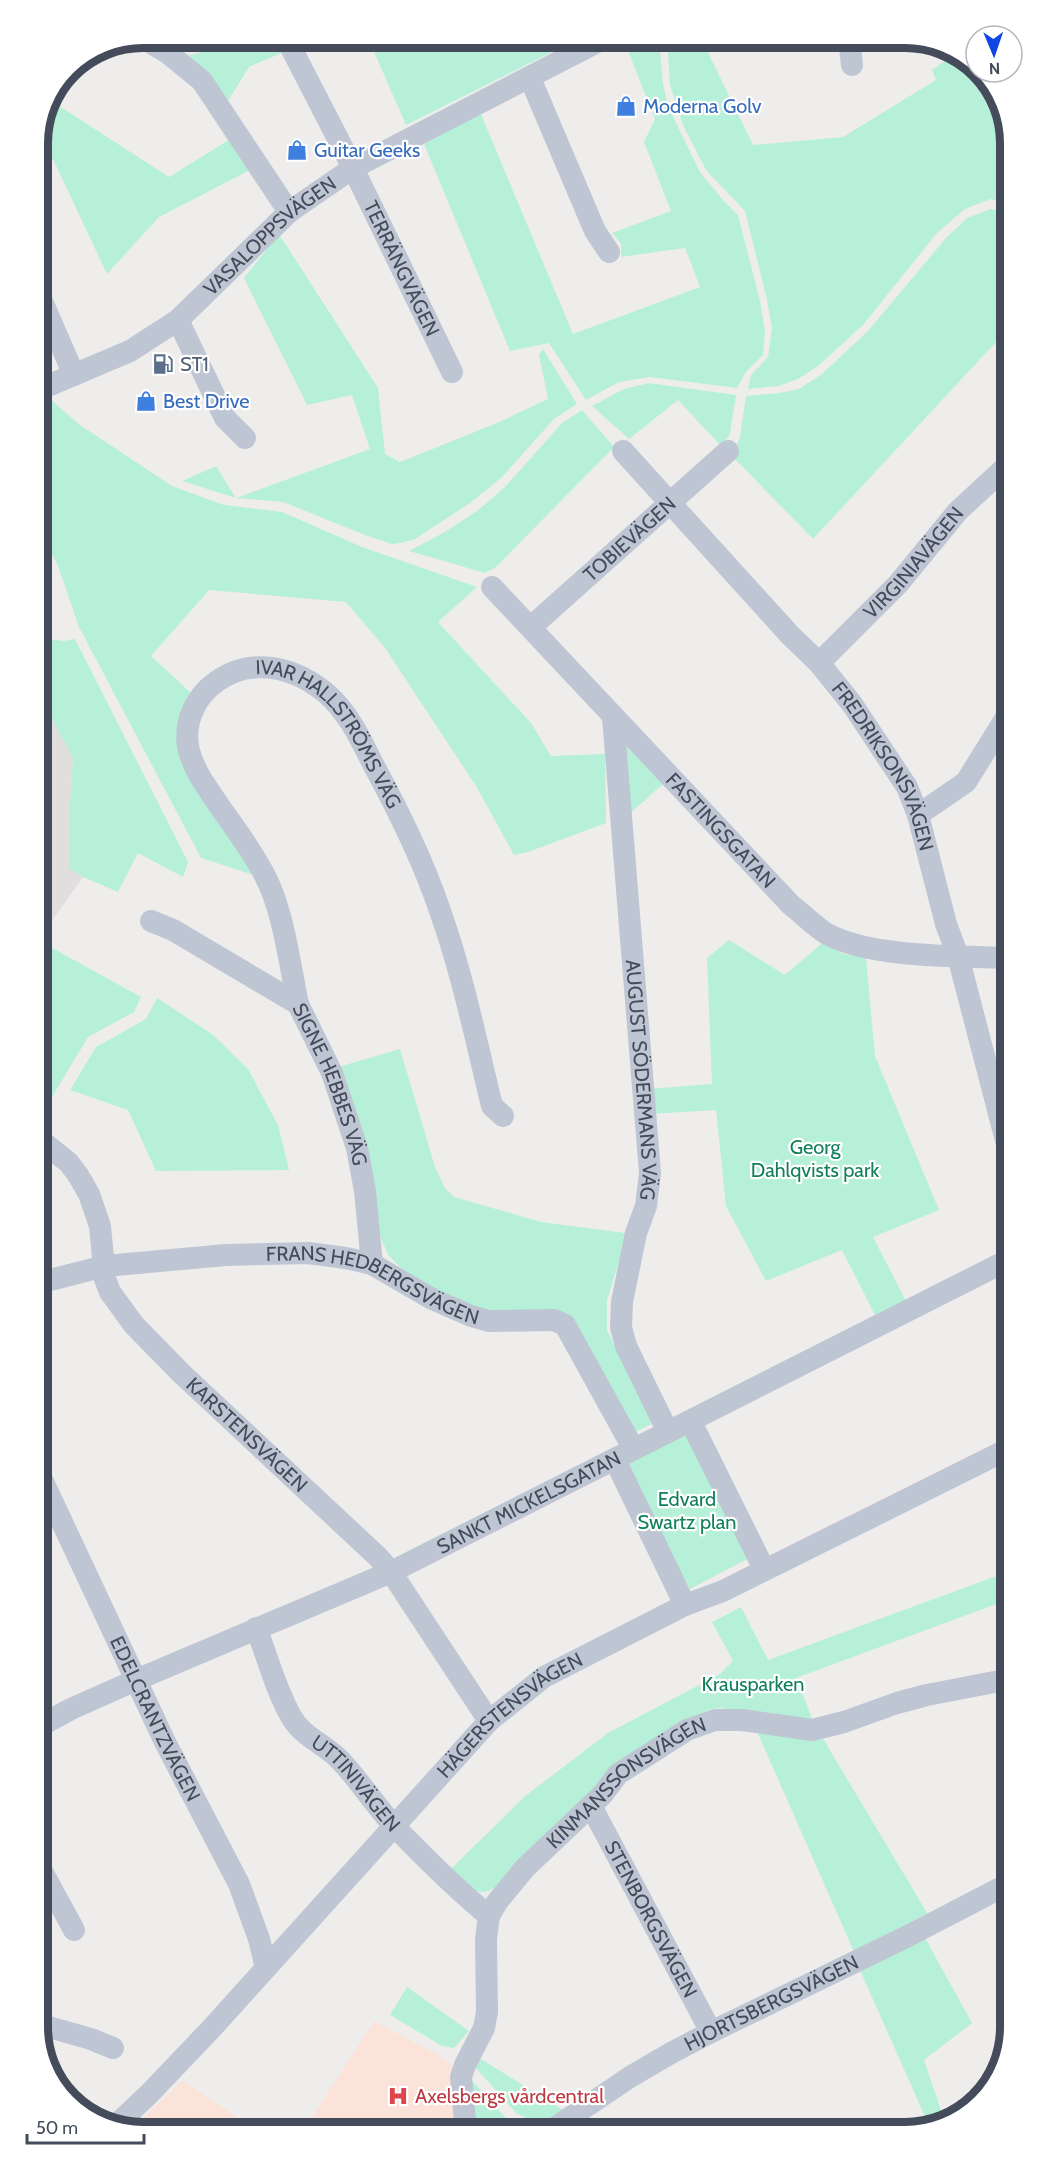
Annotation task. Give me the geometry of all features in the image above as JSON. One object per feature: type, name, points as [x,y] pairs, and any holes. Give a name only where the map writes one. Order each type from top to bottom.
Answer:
[{"type":"street","points":[[159,48],[202,81],[290,212]]},
{"type":"street","name":"TERRÄNGVÄGEN","points":[[291,48],[353,168],[452,372]]},
{"type":"street","name":"VASALOPPSVÄGEN","points":[[48,386],[130,351],[178,320],[290,212],[353,168],[586,48]]},
{"type":"street","points":[[850,48],[852,65]]},
{"type":"street","points":[[530,78],[595,231],[609,252]]},
{"type":"street","points":[[48,315],[74,375]]},
{"type":"street","points":[[178,320],[225,418],[245,438]]},
{"type":"street","name":"FREDRIKSONSVÄGEN","points":[[623,451],[790,635],[819,663],[852,704],[907,787],[918,815],[1000,1114]]},
{"type":"street","name":"TOBIEVÄGEN","points":[[531,627],[728,451]]},
{"type":"street","name":"VIRGINIAVÄGEN","points":[[819,663],[898,584],[958,511],[1000,473]]},
{"type":"street","name":"FASTINGSGATAN","points":[[492,587],[791,904],[826,933],[848,943],[871,948],[1000,958]]},
{"type":"street","name":"IVAR HALLSTRÖMS VÄG","points":[[298,1004],[274,895],[253,854],[193,764],[188,748],[187,734],[191,715],[198,699],[224,676],[256,666],[294,672],[312,683],[329,695],[354,728],[416,849],[432,888],[452,951],[492,1106],[503,1116]]},
{"type":"street","name":"AUGUST SÖDERMANS VÄG","points":[[613,717],[650,1173],[646,1206],[636,1233],[622,1302],[621,1327],[626,1346],[668,1432]]},
{"type":"street","points":[[918,815],[966,782],[1000,728]]},
{"type":"street","name":"SIGNE HEBBES VÄG","points":[[151,921],[173,930],[298,1004],[332,1072],[357,1148],[365,1191],[372,1264]]},
{"type":"street","name":"KARSTENSVÄGEN","points":[[48,1146],[69,1163],[89,1194],[100,1226],[105,1279],[110,1292],[134,1325],[378,1557],[391,1572],[489,1721]]},
{"type":"street","name":"FRANS HEDBERGSVÄGEN","points":[[48,1280],[105,1266],[273,1253],[328,1255],[372,1264],[432,1299],[471,1316],[489,1321],[554,1320],[565,1324],[624,1454]]},
{"type":"street","name":"SANKT MICKELSGATAN","points":[[48,1721],[70,1709],[136,1680],[391,1572],[1000,1265]]},
{"type":"street","points":[[691,1422],[764,1569]]},
{"type":"street","name":"HÄGERSTENSVÄGEN","points":[[122,2119],[182,2061],[489,1721],[544,1677],[685,1605],[723,1591],[1000,1453]]},
{"type":"street","points":[[624,1454],[685,1605]]},
{"type":"street","name":"EDELCRANTZVÄGEN","points":[[48,1492],[181,1774],[239,1884],[256,1930],[266,1968]]},
{"type":"street","name":"UTTINIVÄGEN","points":[[256,1629],[292,1719],[304,1733],[342,1761],[395,1827],[462,1893],[489,1916]]},
{"type":"street","name":"KINMANSSONSVÄGEN","points":[[465,2122],[461,2077],[484,2028],[487,2012],[486,1939],[489,1916],[497,1902],[525,1868],[591,1806],[627,1767],[703,1723],[728,1719],[812,1730],[927,1695],[1000,1681]]},
{"type":"street","name":"STENBORGSVÄGEN","points":[[591,1806],[711,2032]]},
{"type":"street","points":[[48,1882],[74,1930]]},
{"type":"street","name":"HJORTSBERGSVÄGEN","points":[[564,2122],[640,2071],[711,2032],[1000,1889]]},
{"type":"street","points":[[48,2027],[113,2048]]},
{"type":"shaded area","points":[[48,698],[51,702],[53,719],[73,758],[69,867],[83,877],[48,926]]},
{"type":"shaded area","name":"Axelsbergs vårdcentral","points":[[374,2021],[438,2055],[468,2076],[474,2122],[305,2122],[313,2116]]},
{"type":"shaded area","points":[[182,2081],[245,2122],[139,2122]]},
{"type":"green space","points":[[213,48],[282,48],[284,52],[249,67],[228,101],[185,56]]},
{"type":"green space","points":[[372,48],[555,48],[552,52],[406,125]]},
{"type":"green space","points":[[627,48],[660,48],[663,84],[668,105],[678,127],[700,172],[738,215],[760,301],[765,331],[763,355],[746,372],[737,388],[649,377],[619,382],[586,400],[549,343],[510,351],[424,144],[480,112],[573,334],[700,287],[685,248],[621,257],[621,244],[612,233],[671,211],[644,142],[655,119]]},
{"type":"green space","points":[[668,48],[706,48],[753,145],[843,137],[936,80],[932,70],[948,59],[964,69],[964,84],[979,84],[993,107],[1000,143],[1000,201],[991,199],[965,209],[937,233],[863,325],[818,366],[798,379],[778,386],[748,389],[751,375],[768,357],[772,328],[767,300],[745,211],[706,170],[683,125],[670,85]]},
{"type":"green space","points":[[56,104],[169,177],[232,138],[254,168],[159,217],[107,274],[53,159],[48,161],[48,137]]},
{"type":"green space","points":[[991,209],[1000,211],[1000,338],[813,539],[732,456],[740,437],[746,396],[799,389],[822,374],[868,331],[946,238],[967,218]]},
{"type":"green space","points":[[279,234],[378,388],[385,454],[400,462],[497,423],[548,399],[539,355],[543,349],[577,404],[554,419],[502,477],[470,503],[415,539],[401,543],[392,544],[365,535],[283,502],[236,498],[370,449],[352,395],[307,405],[244,278]]},
{"type":"green space","points":[[649,383],[736,395],[730,434],[721,446],[678,400],[629,439],[592,406],[624,389]]},
{"type":"green space","points":[[48,398],[80,425],[172,486],[224,505],[282,512],[362,547],[477,587],[438,622],[531,723],[551,756],[605,754],[606,823],[514,855],[476,786],[385,648],[346,602],[209,590],[151,656],[192,694],[183,717],[257,876],[201,858],[79,627],[58,566],[48,547]]},
{"type":"green space","points":[[582,410],[614,447],[496,567],[485,573],[409,551],[445,532],[477,511],[506,486],[562,423]]},
{"type":"green space","points":[[216,466],[236,498],[182,481]]},
{"type":"green space","points":[[48,639],[64,641],[75,639],[188,862],[183,877],[138,853],[118,892],[83,877],[69,868],[73,758],[52,719],[51,702],[48,698]]},
{"type":"green space","points":[[626,743],[663,784],[626,817]]},
{"type":"green space","name":"Georg Dahlqvists park","points":[[729,940],[785,975],[822,943],[844,954],[866,958],[875,1056],[939,1210],[873,1237],[906,1301],[875,1315],[842,1250],[766,1281],[726,1206],[716,1110],[650,1114],[648,1089],[712,1084],[707,958]]},
{"type":"green space","points":[[48,946],[141,997],[134,1012],[88,1037],[48,1103]]},
{"type":"green space","points":[[157,998],[212,1034],[248,1069],[278,1125],[289,1170],[156,1171],[128,1110],[70,1090],[96,1047],[146,1019]]},
{"type":"green space","points":[[400,1049],[435,1167],[445,1188],[454,1197],[541,1222],[625,1233],[623,1249],[607,1300],[607,1330],[652,1424],[631,1434],[578,1331],[508,1313],[460,1305],[405,1272],[389,1256],[382,1241],[338,1067]]},
{"type":"green space","name":"Edvard Swartz plan","points":[[684,1432],[751,1557],[690,1589],[623,1465]]},
{"type":"green space","name":"Krausparken","points":[[1000,1575],[1000,1603],[796,1678],[814,1723],[720,1708],[708,1710],[638,1749],[501,1883],[491,1890],[482,1892],[471,1889],[450,1870],[524,1797],[608,1733],[720,1674],[733,1661],[712,1622],[741,1607],[768,1660]]},
{"type":"green space","points":[[756,1729],[822,1737],[929,1916],[855,1954]]},
{"type":"green space","points":[[924,1936],[972,2023],[924,2060],[942,2114],[926,2119],[859,1968]]},
{"type":"green space","points":[[407,1987],[469,2031],[454,2048],[442,2046],[390,2015]]},
{"type":"green space","points":[[481,2059],[566,2112],[556,2120],[529,2120],[516,2113],[474,2066]]},
{"type":"green space","points":[[468,2076],[508,2122],[474,2122]]},
{"type":"place","name":"Moderna Golv","points":[[626,106]]},
{"type":"place","name":"Guitar Geeks","points":[[297,150]]},
{"type":"place","name":"ST1","points":[[163,364]]},
{"type":"place","name":"Best Drive","points":[[146,401]]},
{"type":"place","name":"Axelsbergs vårdcentral","points":[[398,2096]]}]
